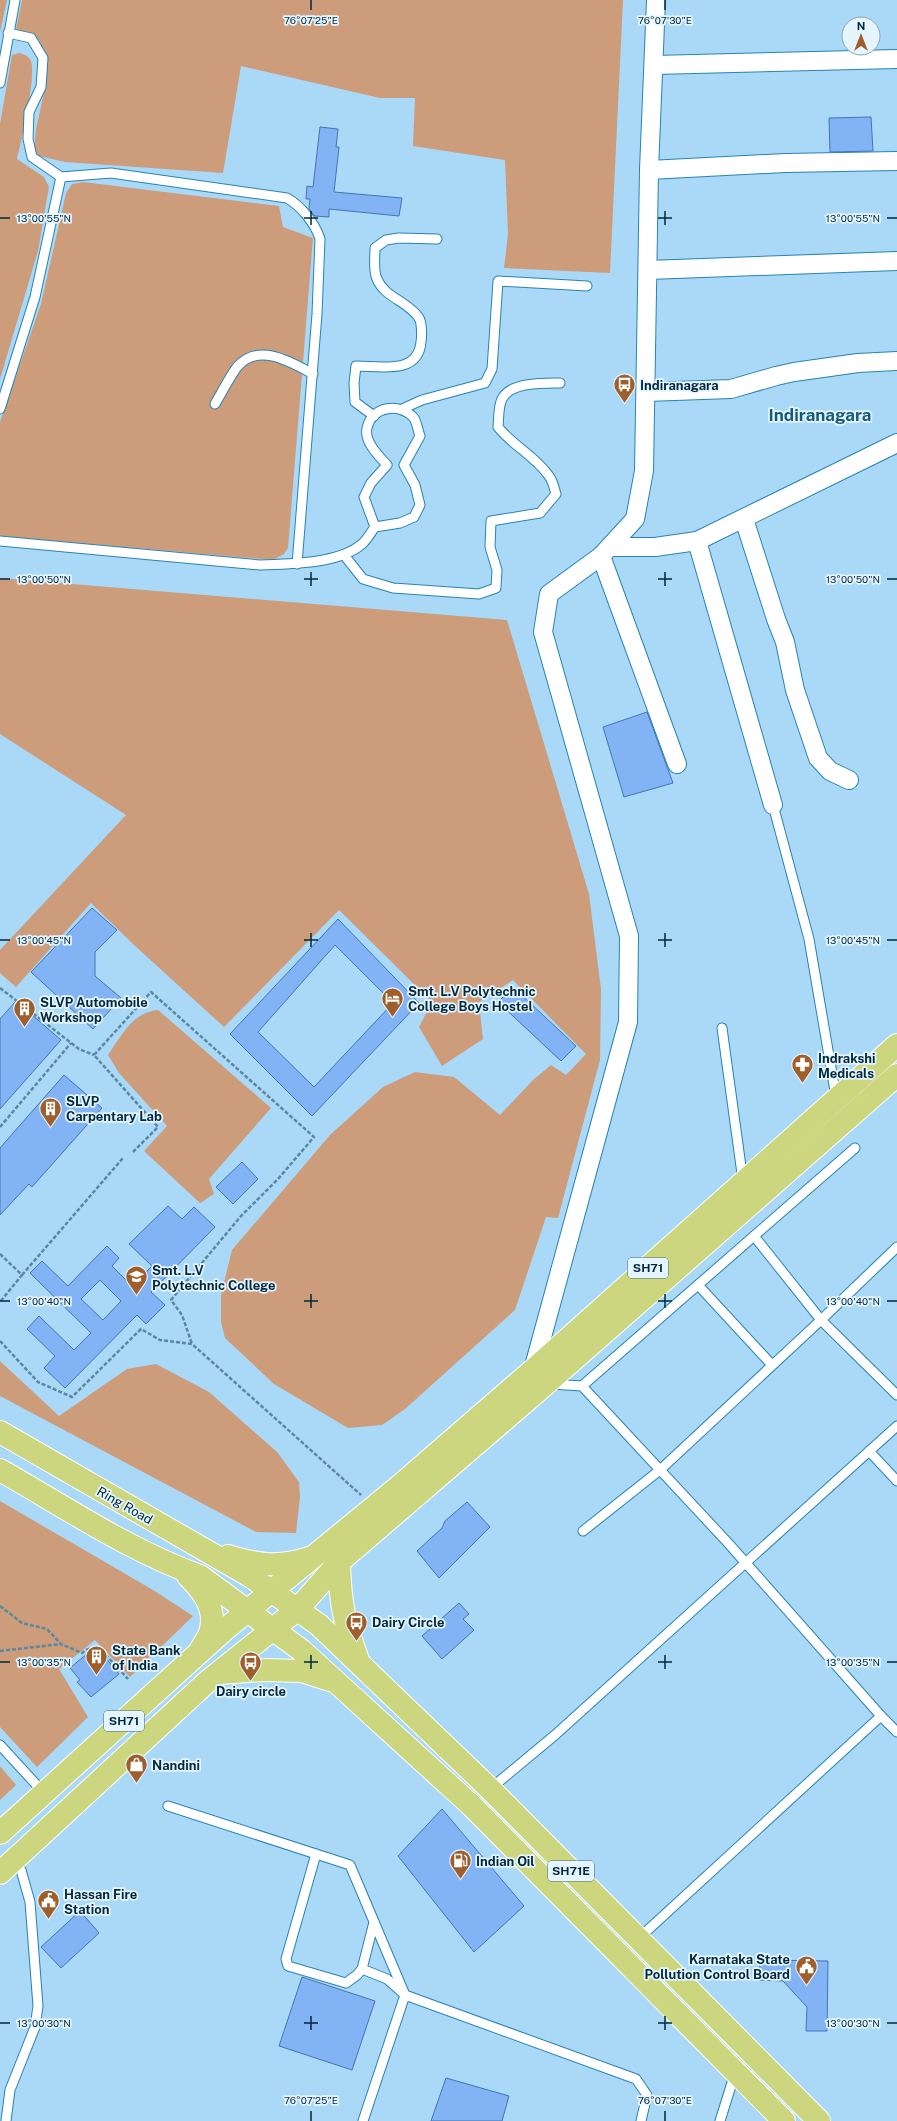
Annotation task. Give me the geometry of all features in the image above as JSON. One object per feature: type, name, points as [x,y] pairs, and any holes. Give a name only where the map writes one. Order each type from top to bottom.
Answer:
[{"type":"main road","name":"SH71","points":[[4,1860],[120,1765],[219,1673],[298,1609],[339,1562],[540,1377],[744,1183],[897,1045]]},
{"type":"main road","name":"SH71","points":[[0,1833],[198,1656],[223,1631],[243,1606],[272,1592],[374,1505],[540,1377],[897,1075]]},
{"type":"main road","name":"Ring Road","points":[[0,1432],[250,1576],[272,1592]]},
{"type":"main road","points":[[0,1470],[127,1543],[182,1570],[200,1576],[243,1606]]},
{"type":"main road","points":[[200,1548],[266,1565],[289,1565],[316,1556]]},
{"type":"main road","points":[[339,1562],[342,1613],[359,1663]]},
{"type":"main road","points":[[182,1570],[204,1592],[210,1609],[211,1629],[198,1656]]},
{"type":"main road","name":"SH71E","points":[[272,1592],[319,1625],[490,1789],[819,2121]]},
{"type":"main road","name":"SH71E","points":[[243,1606],[272,1630],[301,1650],[472,1806],[784,2121]]},
{"type":"main road","points":[[219,1673],[263,1670],[302,1671],[337,1683]]},
{"type":"main road","points":[[100,1742],[120,1765]]},
{"type":"street","points":[[540,1377],[628,1022],[629,936],[543,632],[549,594],[606,552],[635,519],[644,471],[649,170],[656,0]]},
{"type":"street","points":[[654,65],[897,59]]},
{"type":"street","points":[[649,170],[785,163],[897,161]]},
{"type":"street","points":[[648,270],[897,261]]},
{"type":"street","points":[[646,392],[731,389],[782,374],[858,363],[897,361]]},
{"type":"street","points":[[606,552],[697,541],[897,443]]},
{"type":"street","points":[[744,519],[776,619],[786,642],[795,690],[818,758],[830,771],[849,780]]},
{"type":"street","points":[[697,541],[773,804]]},
{"type":"street","points":[[606,552],[677,764]]},
{"type":"lane","points":[[0,83],[15,0]]},
{"type":"lane","points":[[8,33],[31,38],[43,58],[41,87],[29,112],[28,139],[32,157],[61,177],[111,172],[287,198],[296,203],[317,230],[320,239],[318,314],[297,564]]},
{"type":"lane","points":[[0,408],[35,297],[61,177]]},
{"type":"lane","points":[[374,416],[356,402],[354,383],[356,366],[392,367],[409,364],[420,353],[422,337],[419,318],[404,303],[385,292],[376,278],[374,266],[375,248],[386,240],[399,238],[437,239]]},
{"type":"lane","points":[[375,527],[364,497],[371,483],[387,465],[375,453],[370,441],[367,428],[374,416],[385,408],[402,409],[422,400],[485,383],[492,369],[498,282],[587,286]]},
{"type":"lane","points":[[215,404],[237,368],[243,361],[257,356],[268,354],[284,358],[313,374]]},
{"type":"lane","points":[[344,555],[363,579],[393,588],[479,594],[496,588],[497,570],[490,547],[491,521],[540,513],[556,494],[550,477],[536,461],[508,440],[498,427],[502,398],[511,390],[528,384],[560,383]]},
{"type":"lane","points":[[0,541],[260,565],[297,564],[344,555],[362,544],[375,527],[400,523],[414,517],[420,505],[415,485],[404,465],[420,436],[414,419],[402,409]]},
{"type":"lane","points":[[773,804],[810,939],[836,1100]]},
{"type":"lane","points":[[722,1028],[744,1183]]},
{"type":"lane","points":[[582,1386],[855,1148]]},
{"type":"lane","points":[[754,1236],[821,1320],[897,1395]]},
{"type":"lane","points":[[583,1531],[660,1470],[897,1247]]},
{"type":"lane","points":[[698,1285],[772,1365]]},
{"type":"lane","points":[[540,1377],[582,1386],[745,1563],[897,1732]]},
{"type":"lane","points":[[490,1789],[554,1735],[897,1426]]},
{"type":"lane","points":[[869,1450],[897,1481]]},
{"type":"lane","points":[[638,1939],[881,1716]]},
{"type":"lane","points":[[0,1745],[44,1793]]},
{"type":"lane","points":[[168,1806],[350,1865],[405,1995],[362,2121]]},
{"type":"lane","points":[[316,1854],[286,1958],[288,1966],[346,1983],[357,1975],[362,1969],[374,1922]]},
{"type":"lane","points":[[4,1860],[21,1870],[30,1902],[38,2006],[35,2027],[10,2090],[6,2121]]},
{"type":"lane","points":[[362,1969],[387,1978],[405,1995],[636,2079],[647,2095],[641,2121]]},
{"type":"lane","points":[[720,2121],[735,2072]]},
{"type":"path","points":[[0,988],[79,1049],[94,1055],[158,1127],[133,1152]]},
{"type":"path","points":[[94,1055],[151,992],[314,1136],[278,1179],[241,1216],[171,1300],[182,1315],[192,1344],[374,1505]]},
{"type":"path","points":[[0,1127],[71,1043]]},
{"type":"path","points":[[0,1302],[124,1158]]},
{"type":"path","points":[[0,1254],[22,1275]]},
{"type":"path","points":[[0,1341],[38,1382],[72,1397],[141,1329],[160,1340],[192,1344]]},
{"type":"path","points":[[0,1606],[22,1623],[47,1629],[61,1644],[82,1653],[88,1649],[92,1649],[99,1656],[104,1652],[128,1678]]},
{"type":"path","points":[[0,1651],[61,1644]]},
{"type":"shaded area","points":[[0,0],[7,0],[0,32]]},
{"type":"shaded area","points":[[22,0],[623,0],[610,273],[504,268],[508,234],[505,160],[413,146],[415,98],[380,98],[241,66],[223,173],[65,162],[39,156],[34,151],[36,129],[47,79],[46,56],[39,40],[16,29]]},
{"type":"shaded area","points":[[19,53],[30,59],[32,66],[32,77],[28,107],[17,159],[44,177],[49,187],[38,251],[0,379],[0,124],[12,55]]},
{"type":"shaded area","points":[[83,182],[279,206],[283,227],[313,238],[288,548],[284,554],[273,560],[0,536],[0,422],[41,304],[66,193],[72,184]]},
{"type":"shaded area","points":[[0,578],[507,620],[589,894],[601,989],[600,1060],[558,1218],[546,1217],[515,1310],[405,1409],[382,1425],[348,1428],[274,1384],[225,1338],[221,1322],[221,1295],[232,1250],[330,1135],[383,1087],[415,1072],[454,1077],[500,1115],[533,1080],[551,1065],[566,1075],[586,1054],[513,980],[479,1002],[483,1039],[442,1066],[419,1027],[432,1002],[339,910],[224,1027],[133,944],[91,903],[16,987],[0,973],[0,950],[126,815],[0,734]]},
{"type":"shaded area","points":[[158,1010],[271,1108],[209,1179],[214,1194],[200,1203],[144,1151],[167,1126],[119,1073],[108,1055],[128,1026],[141,1015]]},
{"type":"shaded area","points":[[0,1361],[59,1416],[127,1369],[156,1364],[209,1392],[277,1452],[299,1482],[300,1497],[296,1533],[256,1532],[0,1396]]},
{"type":"shaded area","points":[[0,1501],[153,1590],[193,1616],[130,1677],[95,1640],[59,1669],[88,1717],[37,1767],[0,1727]]},
{"type":"shaded area","points":[[0,1766],[16,1785],[0,1800]]},
{"type":"building","points":[[871,117],[873,151],[830,152],[829,118]]},
{"type":"building","points":[[320,127],[338,129],[336,147],[339,147],[334,192],[402,198],[399,216],[329,209],[329,217],[315,216],[309,209],[310,199],[306,199],[307,186],[313,187]]},
{"type":"building","points":[[647,712],[673,783],[624,797],[603,727]]},
{"type":"building","points":[[92,908],[117,930],[95,952],[95,976],[121,998],[93,1029],[31,972]]},
{"type":"building","name":"Smt. L.V Polytechnic College Boys Hostel","points":[[338,919],[419,1003],[312,1116],[230,1034]],"holes":[[[335,945],[393,1003],[314,1087],[258,1032]]]},
{"type":"building","points":[[513,987],[576,1046],[561,1061],[498,1002]]},
{"type":"building","name":"SLVP Automobile Workshop","points":[[16,1001],[61,1040],[0,1109],[0,1019]]},
{"type":"building","name":"SLVP Carpentary Lab","points":[[64,1075],[102,1108],[32,1187],[29,1184],[0,1215],[0,1148]]},
{"type":"building","points":[[242,1162],[258,1179],[233,1204],[216,1187]]},
{"type":"building","name":"Smt. L.V Polytechnic College","points":[[168,1206],[182,1219],[194,1207],[215,1227],[151,1292],[165,1305],[146,1324],[137,1315],[65,1388],[44,1368],[55,1356],[27,1329],[39,1316],[74,1350],[91,1333],[30,1273],[42,1261],[68,1286],[107,1246],[119,1258],[112,1266],[132,1286],[152,1266],[129,1244]],"holes":[[[100,1280],[121,1301],[103,1320],[81,1299]]]},
{"type":"building","points":[[467,1502],[490,1527],[439,1578],[417,1551],[442,1528],[445,1521]]},
{"type":"building","points":[[459,1603],[469,1614],[463,1619],[474,1630],[442,1659],[422,1636]]},
{"type":"building","name":"State Bank of India","points":[[89,1652],[98,1662],[105,1657],[119,1674],[91,1697],[77,1682],[80,1680],[70,1668]]},
{"type":"building","name":"Indian Oil","points":[[442,1809],[524,1906],[474,1952],[398,1856]]},
{"type":"building","points":[[80,1911],[99,1933],[61,1968],[41,1947]]},
{"type":"building","points":[[760,1960],[828,1961],[827,2031],[806,2031],[807,2007],[783,1981],[759,1980]]},
{"type":"building","points":[[302,1977],[375,2001],[352,2070],[279,2046]]},
{"type":"building","points":[[446,2078],[509,2096],[502,2121],[431,2121]]},
{"type":"place","name":"Indiranagara","points":[[624,404]]},
{"type":"place","name":"Smt. L.V Polytechnic College Boys Hostel","points":[[392,1018]]},
{"type":"place","name":"SLVP Automobile Workshop","points":[[25,1028]]},
{"type":"place","name":"Indrakshi Medicals","points":[[802,1084]]},
{"type":"place","name":"SLVP Carpentary Lab","points":[[51,1128]]},
{"type":"place","name":"Smt. L.V Polytechnic College","points":[[136,1296]]},
{"type":"place","name":"Dairy Circle","points":[[356,1642]]},
{"type":"place","name":"State Bank of India","points":[[96,1676]]},
{"type":"place","name":"Dairy circle","points":[[251,1682]]},
{"type":"place","name":"Nandini","points":[[136,1784]]},
{"type":"place","name":"Indian Oil","points":[[460,1880]]},
{"type":"place","name":"Hassan Fire Station","points":[[48,1920]]},
{"type":"place","name":"Karnataka State Pollution Control Board","points":[[806,1986]]},
{"type":"district","name":"Indiranagara","points":[[820,415]]}]
